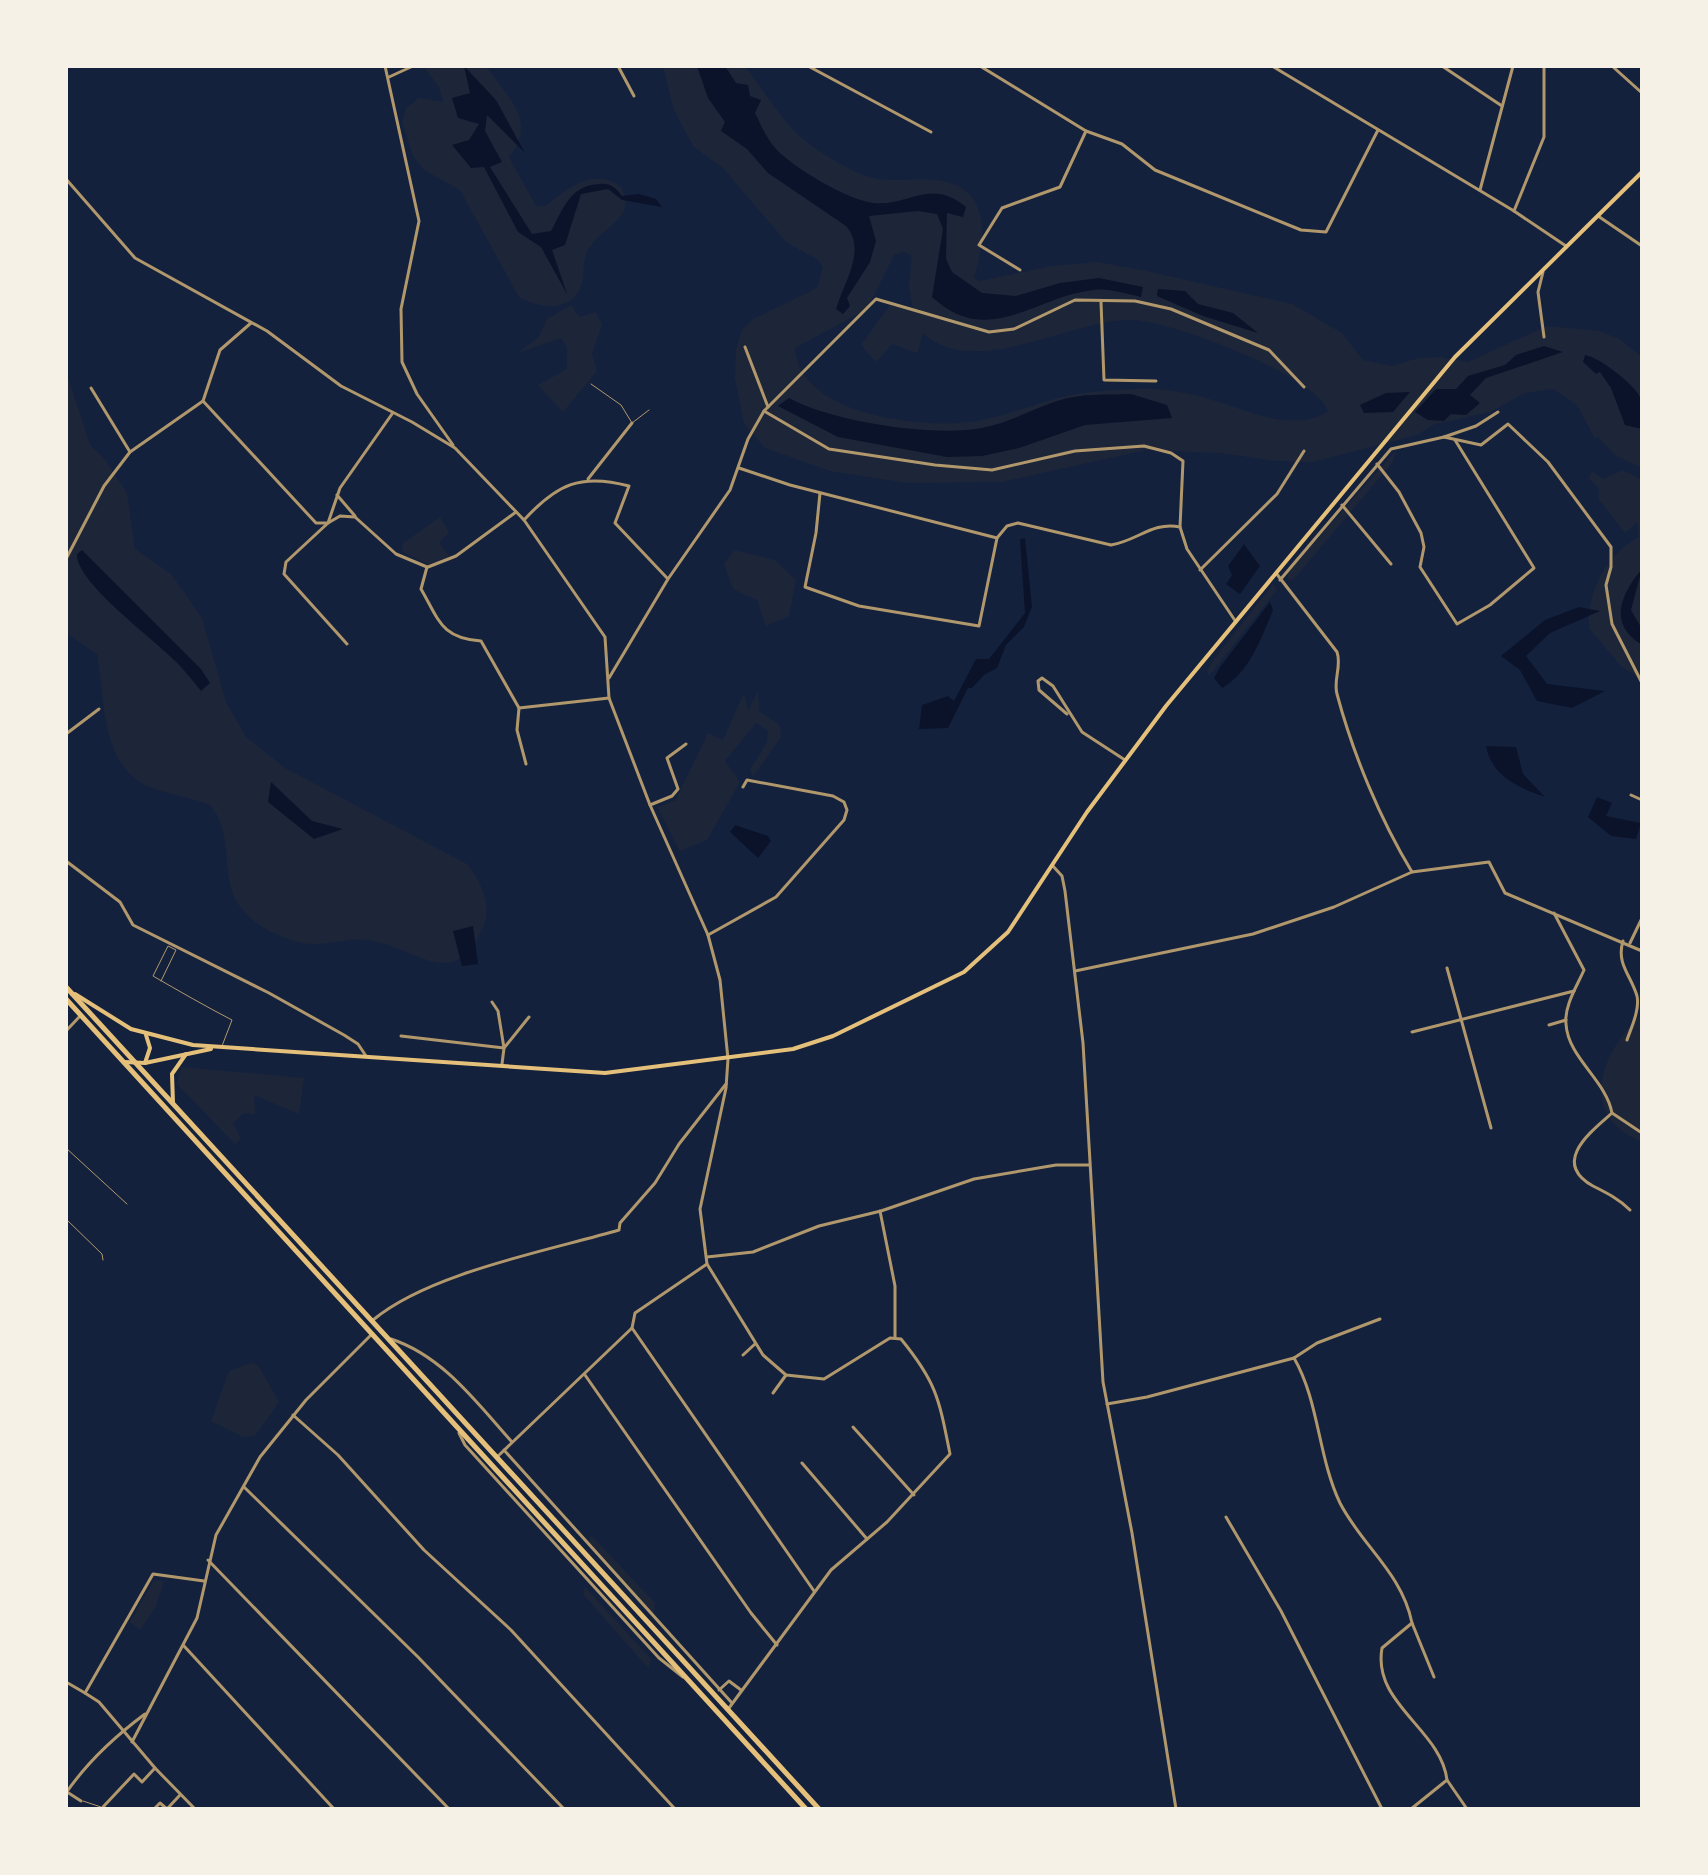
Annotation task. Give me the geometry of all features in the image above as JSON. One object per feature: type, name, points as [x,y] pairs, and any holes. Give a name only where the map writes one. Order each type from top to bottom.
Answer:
[{"type":"highway","points":[[68,989],[730,1706],[819,1809]]},
{"type":"highway","points":[[66,999],[806,1809]]},
{"type":"highway","points":[[721,1715],[730,1706]]},
{"type":"main road","points":[[68,989],[117,1023],[146,1035],[221,1048],[605,1073],[793,1049],[833,1036],[964,972],[1008,932],[1125,760],[1436,379],[1479,330],[1642,172]]},
{"type":"main road","points":[[145,1063],[150,1048],[146,1035]]},
{"type":"main road","points":[[124,1062],[145,1063],[221,1048]]},
{"type":"main road","points":[[173,1103],[172,1074],[187,1054]]},
{"type":"street","points":[[385,66],[419,221],[401,309],[402,362],[417,394],[455,448],[524,520],[605,637],[609,698],[650,805],[708,935],[720,980],[728,1059],[726,1084],[700,1209],[707,1264],[755,1344],[786,1375],[824,1379],[890,1338],[901,1339],[928,1372],[940,1402],[950,1454],[914,1495],[831,1570],[730,1706],[504,1450]]},
{"type":"street","points":[[389,77],[413,66]]},
{"type":"street","points":[[618,66],[634,96]]},
{"type":"street","points":[[808,66],[931,132]]},
{"type":"street","points":[[980,66],[1086,131],[1122,144],[1155,170],[1301,230],[1326,232],[1378,130]]},
{"type":"street","points":[[1272,66],[1480,190],[1566,246]]},
{"type":"street","points":[[1442,66],[1502,106]]},
{"type":"street","points":[[1480,190],[1513,66]]},
{"type":"street","points":[[1514,211],[1544,137],[1544,66]]},
{"type":"street","points":[[1612,66],[1642,93]]},
{"type":"street","points":[[1020,270],[979,245],[1002,208],[1060,187],[1086,131]]},
{"type":"street","points":[[66,179],[135,258],[252,322],[341,386],[455,448]]},
{"type":"street","points":[[1598,216],[1642,246]]},
{"type":"street","points":[[1544,268],[1538,292],[1544,337]]},
{"type":"street","points":[[609,678],[668,579],[730,490],[748,439],[766,409],[876,299],[989,332],[1014,329],[1075,300],[1135,301],[1171,309],[1269,350],[1304,387]]},
{"type":"street","points":[[1101,302],[1104,380],[1156,381]]},
{"type":"street","points":[[66,559],[104,486],[130,452],[203,401],[220,350],[252,322]]},
{"type":"street","points":[[745,347],[766,409],[829,449],[992,470],[1059,454],[1103,448],[1144,446],[1171,453],[1183,461],[1180,527],[1200,570],[1236,622]]},
{"type":"street","points":[[91,388],[130,452]]},
{"type":"street","points":[[203,401],[316,523],[328,523]]},
{"type":"street","points":[[328,523],[337,495],[393,412]]},
{"type":"street","points":[[1280,580],[1377,464],[1397,446],[1444,437],[1476,426],[1498,412]]},
{"type":"street","points":[[588,479],[632,423]]},
{"type":"street","points":[[1444,437],[1481,445],[1508,424],[1548,462],[1611,547],[1611,567],[1606,585],[1612,624],[1642,683]]},
{"type":"street","points":[[1377,464],[1411,511],[1424,547],[1420,567],[1457,624],[1490,605],[1534,568],[1455,440]]},
{"type":"street","points":[[1200,570],[1277,494],[1304,451]]},
{"type":"street","points":[[739,468],[820,493],[997,538]]},
{"type":"street","points":[[524,520],[565,486],[588,479],[629,486],[615,523],[668,579]]},
{"type":"street","points":[[820,493],[805,587],[859,606],[979,626],[997,538],[1007,526],[1018,523],[1111,545],[1125,543],[1156,526],[1180,527]]},
{"type":"street","points":[[337,495],[355,517],[396,554],[427,567],[456,556],[516,512]]},
{"type":"street","points":[[1342,505],[1391,564]]},
{"type":"street","points":[[347,644],[284,574],[286,562],[328,523],[340,516],[355,517]]},
{"type":"street","points":[[427,567],[421,589],[446,633],[462,640],[481,641],[519,708],[517,730],[526,764]]},
{"type":"street","points":[[1276,573],[1337,652],[1340,662],[1335,690],[1369,783],[1412,872]]},
{"type":"street","points":[[1067,714],[1053,686],[1042,678],[1038,681],[1039,690],[1082,732],[1125,760]]},
{"type":"street","points":[[519,708],[609,698]]},
{"type":"street","points":[[66,734],[99,709]]},
{"type":"street","points":[[650,805],[672,796],[678,789],[667,758],[686,744]]},
{"type":"street","points":[[708,935],[776,897],[844,820],[847,810],[844,802],[833,796],[747,780],[743,787]]},
{"type":"street","points":[[1631,795],[1642,800]]},
{"type":"street","points":[[66,861],[113,894],[133,925],[269,993],[358,1044],[366,1057]]},
{"type":"street","points":[[1075,971],[1253,934],[1334,907],[1412,872],[1489,862],[1505,893],[1642,951]]},
{"type":"street","points":[[1052,865],[1062,876],[1075,971],[1107,1404],[1137,1561],[1176,1809]]},
{"type":"street","points":[[1553,911],[1584,970],[1566,1020],[1578,1056],[1610,1101],[1612,1113],[1642,1133]]},
{"type":"street","points":[[1630,944],[1642,918]]},
{"type":"street","points":[[1623,941],[1620,952],[1622,966],[1637,996],[1637,1008],[1627,1040]]},
{"type":"street","points":[[1447,968],[1465,1021],[1491,1128]]},
{"type":"street","points":[[1412,1032],[1574,991]]},
{"type":"street","points":[[492,1002],[498,1011],[504,1048],[502,1067]]},
{"type":"street","points":[[66,1031],[81,1015]]},
{"type":"street","points":[[504,1048],[529,1017]]},
{"type":"street","points":[[1549,1025],[1566,1020]]},
{"type":"street","points":[[401,1036],[504,1048]]},
{"type":"street","points":[[373,1320],[395,1301],[429,1286],[619,1230],[620,1223],[655,1183],[679,1144],[726,1084]]},
{"type":"street","points":[[1612,1113],[1580,1141],[1575,1153],[1581,1175],[1630,1210]]},
{"type":"street","points":[[707,1257],[753,1252],[832,1222],[880,1211],[974,1179],[1056,1165],[1089,1165]]},
{"type":"street","points":[[880,1211],[895,1286],[895,1338]]},
{"type":"street","points":[[497,1457],[632,1328],[635,1313],[707,1264]]},
{"type":"street","points":[[1107,1404],[1147,1397],[1294,1358],[1317,1343],[1380,1319]]},
{"type":"street","points":[[632,1328],[814,1591]]},
{"type":"street","points":[[132,1742],[197,1618],[216,1535],[260,1457],[293,1415],[373,1332]]},
{"type":"street","points":[[389,1339],[418,1352],[455,1379],[512,1442]]},
{"type":"street","points":[[743,1355],[755,1344]]},
{"type":"street","points":[[1294,1358],[1303,1372],[1322,1454],[1342,1507],[1391,1571],[1434,1677]]},
{"type":"street","points":[[585,1375],[751,1613],[777,1645]]},
{"type":"street","points":[[773,1393],[786,1375]]},
{"type":"street","points":[[293,1415],[338,1455],[424,1550],[511,1630],[675,1809]]},
{"type":"street","points":[[853,1427],[914,1495]]},
{"type":"street","points":[[802,1463],[867,1539]]},
{"type":"street","points":[[244,1487],[418,1657],[564,1809]]},
{"type":"street","points":[[1226,1517],[1281,1611],[1382,1809]]},
{"type":"street","points":[[208,1560],[449,1809]]},
{"type":"street","points":[[85,1693],[153,1574],[205,1581]]},
{"type":"street","points":[[1412,1623],[1382,1648],[1383,1669],[1394,1698],[1422,1728],[1443,1759],[1447,1780],[1467,1809]]},
{"type":"street","points":[[184,1646],[334,1809]]},
{"type":"street","points":[[719,1690],[729,1681],[741,1691]]},
{"type":"street","points":[[66,1682],[99,1702],[195,1809]]},
{"type":"street","points":[[81,1801],[67,1793],[82,1770],[148,1711]]},
{"type":"street","points":[[105,1808],[134,1774],[142,1782],[155,1768]]},
{"type":"street","points":[[1411,1809],[1447,1780]]},
{"type":"street","points":[[154,1809],[160,1803],[167,1809],[181,1795]]},
{"type":"lane","points":[[591,384],[621,405],[632,423],[649,410]]},
{"type":"lane","points":[[161,981],[176,950],[168,946],[153,976],[161,981],[232,1020],[221,1048]]},
{"type":"lane","points":[[66,1148],[127,1204]]},
{"type":"lane","points":[[66,1219],[102,1254],[103,1260]]},
{"type":"lane","points":[[81,1801],[105,1808]]},
{"type":"shaded area","points":[[423,66],[486,66],[517,110],[521,132],[509,157],[536,206],[546,206],[572,187],[591,179],[611,181],[621,187],[625,207],[587,252],[580,289],[568,302],[543,306],[519,297],[460,190],[424,170],[413,156],[402,123],[406,108],[419,98],[443,102],[439,87]]},
{"type":"shaded area","points":[[464,66],[496,100],[525,153],[487,115],[485,131],[502,162],[490,167],[532,234],[551,231],[569,199],[590,185],[607,184],[622,196],[639,194],[656,199],[662,207],[622,200],[608,189],[581,194],[565,245],[552,250],[567,294],[541,247],[518,232],[484,167],[471,168],[452,145],[469,140],[479,124],[458,118],[452,98],[470,93]]},
{"type":"shaded area","points":[[663,66],[745,66],[790,127],[833,160],[874,178],[932,180],[951,183],[965,191],[975,201],[980,214],[981,245],[974,278],[979,281],[1052,266],[1097,262],[1142,270],[1292,304],[1342,333],[1363,360],[1392,366],[1418,358],[1441,357],[1468,362],[1547,326],[1598,331],[1618,338],[1642,357],[1642,468],[1616,456],[1598,437],[1595,439],[1577,405],[1553,389],[1525,393],[1490,412],[1435,424],[1417,435],[1313,462],[1146,450],[1001,482],[907,483],[830,471],[765,448],[744,424],[735,378],[736,349],[742,330],[753,319],[817,288],[823,268],[818,260],[786,242],[723,168],[693,146],[674,110]],"holes":[[[904,252],[912,256],[909,286],[913,310],[890,305],[861,345],[876,362],[892,344],[917,353],[923,333],[944,346],[969,351],[996,350],[1109,322],[1134,320],[1179,330],[1242,353],[1299,383],[1319,398],[1328,412],[1312,418],[1279,419],[1190,394],[1140,389],[1077,394],[988,419],[937,423],[886,417],[835,401],[815,387],[801,370],[795,348],[867,309],[894,255]]]},
{"type":"shaded area","points":[[697,66],[725,66],[736,83],[748,85],[750,96],[761,100],[755,113],[773,146],[796,165],[836,190],[873,203],[941,194],[966,207],[963,217],[947,213],[946,259],[952,272],[982,293],[1016,296],[1060,283],[1099,278],[1143,287],[1141,297],[1093,290],[992,319],[973,319],[953,312],[932,297],[943,229],[937,214],[918,211],[869,216],[876,241],[870,262],[847,298],[850,306],[843,314],[836,309],[852,266],[852,235],[846,226],[768,173],[747,149],[721,131],[725,122],[708,98]]},
{"type":"shaded area","points":[[1158,289],[1185,291],[1198,304],[1233,313],[1258,333],[1203,316],[1157,296]]},
{"type":"shaded area","points":[[571,305],[579,317],[596,312],[602,325],[592,353],[597,371],[563,412],[538,385],[567,369],[567,347],[561,338],[518,353],[538,338],[547,319]]},
{"type":"shaded area","points":[[1544,346],[1563,352],[1486,378],[1470,395],[1480,403],[1466,415],[1451,414],[1444,421],[1428,420],[1415,412],[1436,389],[1456,389],[1468,376],[1505,365],[1516,355]]},
{"type":"shaded area","points":[[1585,355],[1607,366],[1640,397],[1642,429],[1625,425],[1611,388],[1600,372],[1596,374],[1583,362]]},
{"type":"shaded area","points":[[66,371],[90,445],[104,458],[127,493],[135,549],[171,574],[202,618],[226,702],[246,737],[285,768],[467,864],[472,870],[486,901],[486,917],[472,946],[460,958],[447,963],[434,962],[368,940],[306,944],[269,930],[243,910],[234,896],[224,834],[210,805],[150,787],[134,778],[122,764],[113,748],[108,729],[97,654],[66,633]]},
{"type":"shaded area","points":[[1410,392],[1393,412],[1364,413],[1360,405],[1386,393]]},
{"type":"shaded area","points":[[1131,394],[1167,405],[1172,418],[1085,425],[1019,448],[982,456],[947,457],[838,437],[778,406],[789,398],[808,407],[856,420],[911,429],[961,430],[992,426],[1066,398]]},
{"type":"shaded area","points":[[1397,449],[1392,463],[1293,580],[1288,579],[1288,572]]},
{"type":"shaded area","points":[[1623,470],[1642,480],[1642,680],[1621,666],[1589,628],[1591,600],[1601,575],[1617,553],[1639,537],[1637,522],[1625,533],[1598,498],[1599,489],[1589,478],[1592,471],[1603,479]]},
{"type":"shaded area","points":[[440,517],[449,532],[439,543],[449,556],[429,565],[403,552],[402,544]]},
{"type":"shaded area","points":[[1025,538],[1032,607],[1024,627],[1006,645],[997,668],[968,688],[948,728],[919,729],[922,705],[948,696],[954,701],[976,659],[989,659],[1025,613],[1020,539]]},
{"type":"shaded area","points":[[1244,544],[1260,566],[1240,594],[1226,584],[1232,575],[1228,566]]},
{"type":"shaded area","points":[[82,550],[201,669],[210,683],[201,691],[176,662],[116,609],[88,579],[77,554]]},
{"type":"shaded area","points":[[734,550],[775,560],[796,580],[789,616],[766,626],[757,600],[733,589],[724,564]]},
{"type":"shaded area","points":[[1642,569],[1631,610],[1642,629],[1642,645],[1625,628],[1621,609],[1628,589]]},
{"type":"shaded area","points":[[1273,584],[1277,590],[1209,676],[1207,671],[1214,659]]},
{"type":"shaded area","points":[[1270,602],[1273,610],[1253,654],[1240,674],[1222,688],[1214,678],[1220,667]]},
{"type":"shaded area","points":[[1579,607],[1600,611],[1550,633],[1526,656],[1547,684],[1605,691],[1572,708],[1537,701],[1520,670],[1501,656],[1545,620]]},
{"type":"shaded area","points":[[758,691],[759,711],[780,725],[781,737],[753,777],[750,770],[767,742],[768,731],[756,723],[725,761],[740,782],[707,840],[680,851],[657,807],[675,801],[708,733],[723,740],[744,693],[748,710]]},
{"type":"shaded area","points":[[1486,746],[1516,747],[1523,774],[1545,797],[1500,773]]},
{"type":"shaded area","points":[[271,782],[312,821],[343,829],[314,839],[268,802]]},
{"type":"shaded area","points":[[1597,797],[1612,803],[1606,816],[1641,823],[1636,839],[1611,836],[1588,817]]},
{"type":"shaded area","points":[[735,825],[768,836],[771,841],[758,858],[730,832]]},
{"type":"shaded area","points":[[473,926],[478,964],[462,966],[453,931]]},
{"type":"shaded area","points":[[1642,1014],[1642,1142],[1621,1130],[1608,1116],[1602,1100],[1602,1082],[1615,1046]]},
{"type":"shaded area","points":[[181,1067],[304,1078],[299,1114],[254,1095],[255,1114],[244,1113],[233,1123],[241,1139],[235,1144],[177,1084]]},
{"type":"shaded area","points":[[251,1363],[258,1365],[279,1402],[255,1436],[243,1437],[211,1421],[229,1371]]},
{"type":"shaded area","points":[[591,1535],[655,1603],[654,1615],[589,1543]]},
{"type":"shaded area","points":[[154,1580],[164,1581],[156,1606],[140,1630],[130,1622]]},
{"type":"shaded area","points":[[585,1587],[651,1659],[649,1669],[583,1594]]}]
